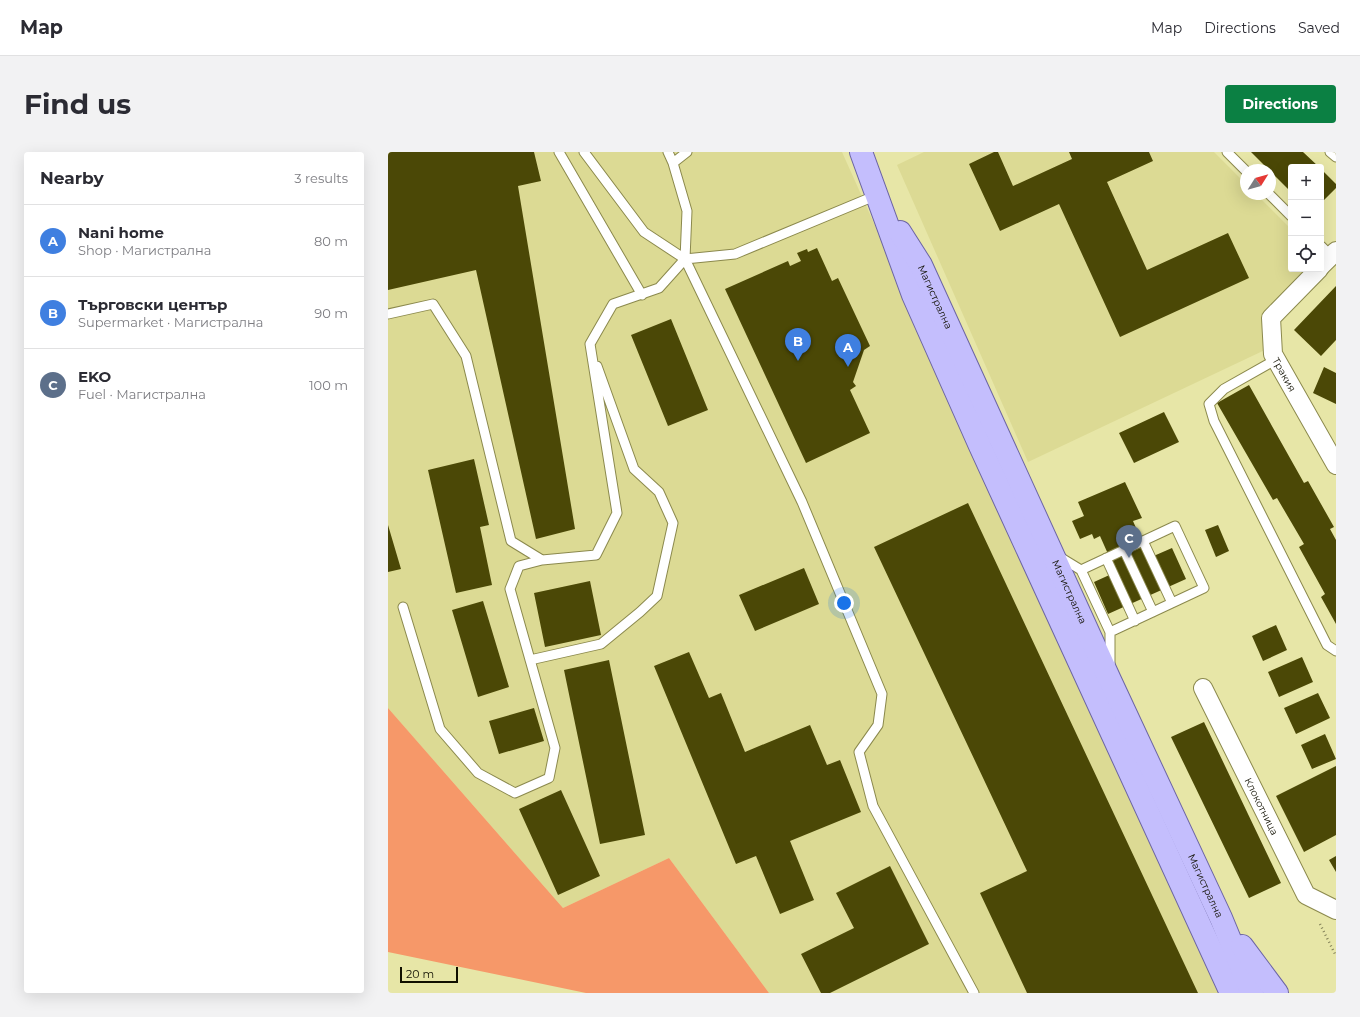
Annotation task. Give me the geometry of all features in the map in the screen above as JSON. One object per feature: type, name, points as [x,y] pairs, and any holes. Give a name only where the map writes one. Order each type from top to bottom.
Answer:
[{"type":"main road","name":"Магистрална","points":[[866,154],[877,195],[913,295],[980,446],[1231,993]]},
{"type":"main road","name":"Магистрална","points":[[877,195],[921,264],[1110,680],[1221,918],[1252,993]]},
{"type":"main road","points":[[1221,918],[1277,993]]},
{"type":"street","name":"Тракия","points":[[1315,272],[1272,318],[1273,354],[1336,465]]},
{"type":"street","name":"Клокотница","points":[[1203,688],[1306,895],[1336,910]]},
{"type":"lane","points":[[559,152],[642,295]]},
{"type":"lane","points":[[584,152],[644,232],[685,258],[735,254],[877,195]]},
{"type":"lane","points":[[668,152],[674,164],[687,211],[685,258],[802,502],[882,694],[878,725],[859,752],[873,806],[974,993]]},
{"type":"lane","points":[[674,164],[687,152]]},
{"type":"lane","points":[[1227,152],[1240,165]]},
{"type":"lane","points":[[1330,152],[1336,157]]},
{"type":"lane","points":[[1275,200],[1288,213]]},
{"type":"lane","points":[[403,608],[440,729],[478,773],[515,793],[549,778],[555,748],[510,589],[519,566],[542,560],[596,555],[617,514],[590,344],[613,304],[659,288],[685,258]]},
{"type":"lane","points":[[388,314],[434,304],[466,356],[511,541],[542,560]]},
{"type":"lane","points":[[530,660],[601,644],[657,596],[673,523],[659,492],[634,469],[590,344]]},
{"type":"lane","points":[[1277,359],[1224,389],[1209,404],[1214,421],[1323,638],[1327,645],[1336,651]]},
{"type":"lane","points":[[1081,570],[1175,526],[1204,588],[1110,632]]},
{"type":"lane","points":[[1143,541],[1172,604]]},
{"type":"lane","points":[[1124,550],[1153,612]]},
{"type":"lane","points":[[1052,552],[1081,570],[1110,632],[1110,680]]},
{"type":"lane","points":[[1106,558],[1135,621]]},
{"type":"shaded area","points":[[388,152],[842,152],[1219,993],[769,993],[669,858],[563,908],[388,708]]},
{"type":"shaded area","points":[[924,152],[1214,152],[1240,178],[1240,200],[1262,200],[1288,226],[1288,272],[1308,272],[1265,316],[1267,349],[1028,462],[897,165]]},
{"type":"shaded area","points":[[388,708],[563,908],[669,858],[769,993],[586,993],[388,952]]},
{"type":"building","points":[[388,152],[534,152],[541,181],[518,186],[575,529],[536,539],[476,270],[388,290]]},
{"type":"building","points":[[994,152],[998,152],[1013,186],[1072,159],[1069,152],[1149,152],[1153,161],[1107,182],[1147,270],[1228,233],[1249,278],[1120,337],[1059,204],[1000,231],[969,164]]},
{"type":"building","points":[[1251,152],[1303,152],[1316,164],[1288,164],[1288,189],[1276,177],[1276,164],[1263,164]]},
{"type":"building","points":[[1324,172],[1336,184],[1336,188],[1324,200]]},
{"type":"building","points":[[817,248],[832,281],[838,278],[870,346],[864,350],[853,382],[856,386],[850,390],[870,433],[806,463],[725,289],[788,261],[790,266],[801,261],[797,253],[807,249],[808,252]]},
{"type":"building","points":[[1336,286],[1336,340],[1321,356],[1294,330]]},
{"type":"building","points":[[671,319],[708,410],[668,426],[631,335]]},
{"type":"building","points":[[1324,367],[1336,373],[1336,404],[1313,393]]},
{"type":"building","points":[[1249,385],[1304,483],[1308,481],[1334,527],[1330,529],[1336,540],[1336,624],[1321,597],[1325,594],[1299,547],[1304,544],[1277,498],[1273,500],[1217,403]]},
{"type":"building","points":[[1164,412],[1179,442],[1134,463],[1119,433]]},
{"type":"building","points":[[474,459],[489,525],[480,527],[492,585],[456,593],[428,470]]},
{"type":"building","points":[[1125,482],[1142,518],[1133,521],[1149,558],[1172,548],[1186,579],[1108,614],[1094,582],[1116,572],[1100,536],[1094,539],[1092,534],[1080,539],[1072,521],[1084,516],[1078,502]]},
{"type":"building","points":[[968,503],[1198,993],[1027,993],[980,893],[1027,871],[874,547]]},
{"type":"building","points":[[388,525],[401,569],[388,572]]},
{"type":"building","points":[[1218,525],[1229,551],[1216,557],[1205,530]]},
{"type":"building","points":[[804,568],[819,604],[755,631],[739,595]]},
{"type":"building","points":[[590,581],[601,635],[545,647],[534,593]]},
{"type":"building","points":[[483,601],[509,687],[478,697],[452,610]]},
{"type":"building","points":[[1276,625],[1287,650],[1263,661],[1252,636]]},
{"type":"building","points":[[689,652],[709,698],[721,693],[745,752],[810,725],[827,765],[840,760],[861,812],[790,841],[814,900],[780,914],[756,856],[736,864],[654,666]]},
{"type":"building","points":[[1302,657],[1313,682],[1279,697],[1268,672]]},
{"type":"building","points":[[609,660],[645,835],[600,844],[564,670]]},
{"type":"building","points":[[1318,693],[1330,718],[1296,734],[1284,708]]},
{"type":"building","points":[[534,708],[544,741],[499,754],[489,721]]},
{"type":"building","points":[[1204,722],[1281,883],[1249,898],[1171,737]]},
{"type":"building","points":[[1325,734],[1336,759],[1312,769],[1301,745]]},
{"type":"building","points":[[1336,766],[1336,835],[1304,852],[1276,796]]},
{"type":"building","points":[[561,790],[600,876],[558,895],[519,809]]},
{"type":"building","points":[[1336,856],[1336,872],[1329,860]]},
{"type":"building","points":[[890,866],[929,944],[830,993],[821,993],[801,954],[854,928],[836,893]]},
{"type":"place","name":"Търговски център","points":[[798,361]]},
{"type":"place","name":"Nani home","points":[[848,367]]},
{"type":"place","name":"EKO","points":[[1129,558]]}]
